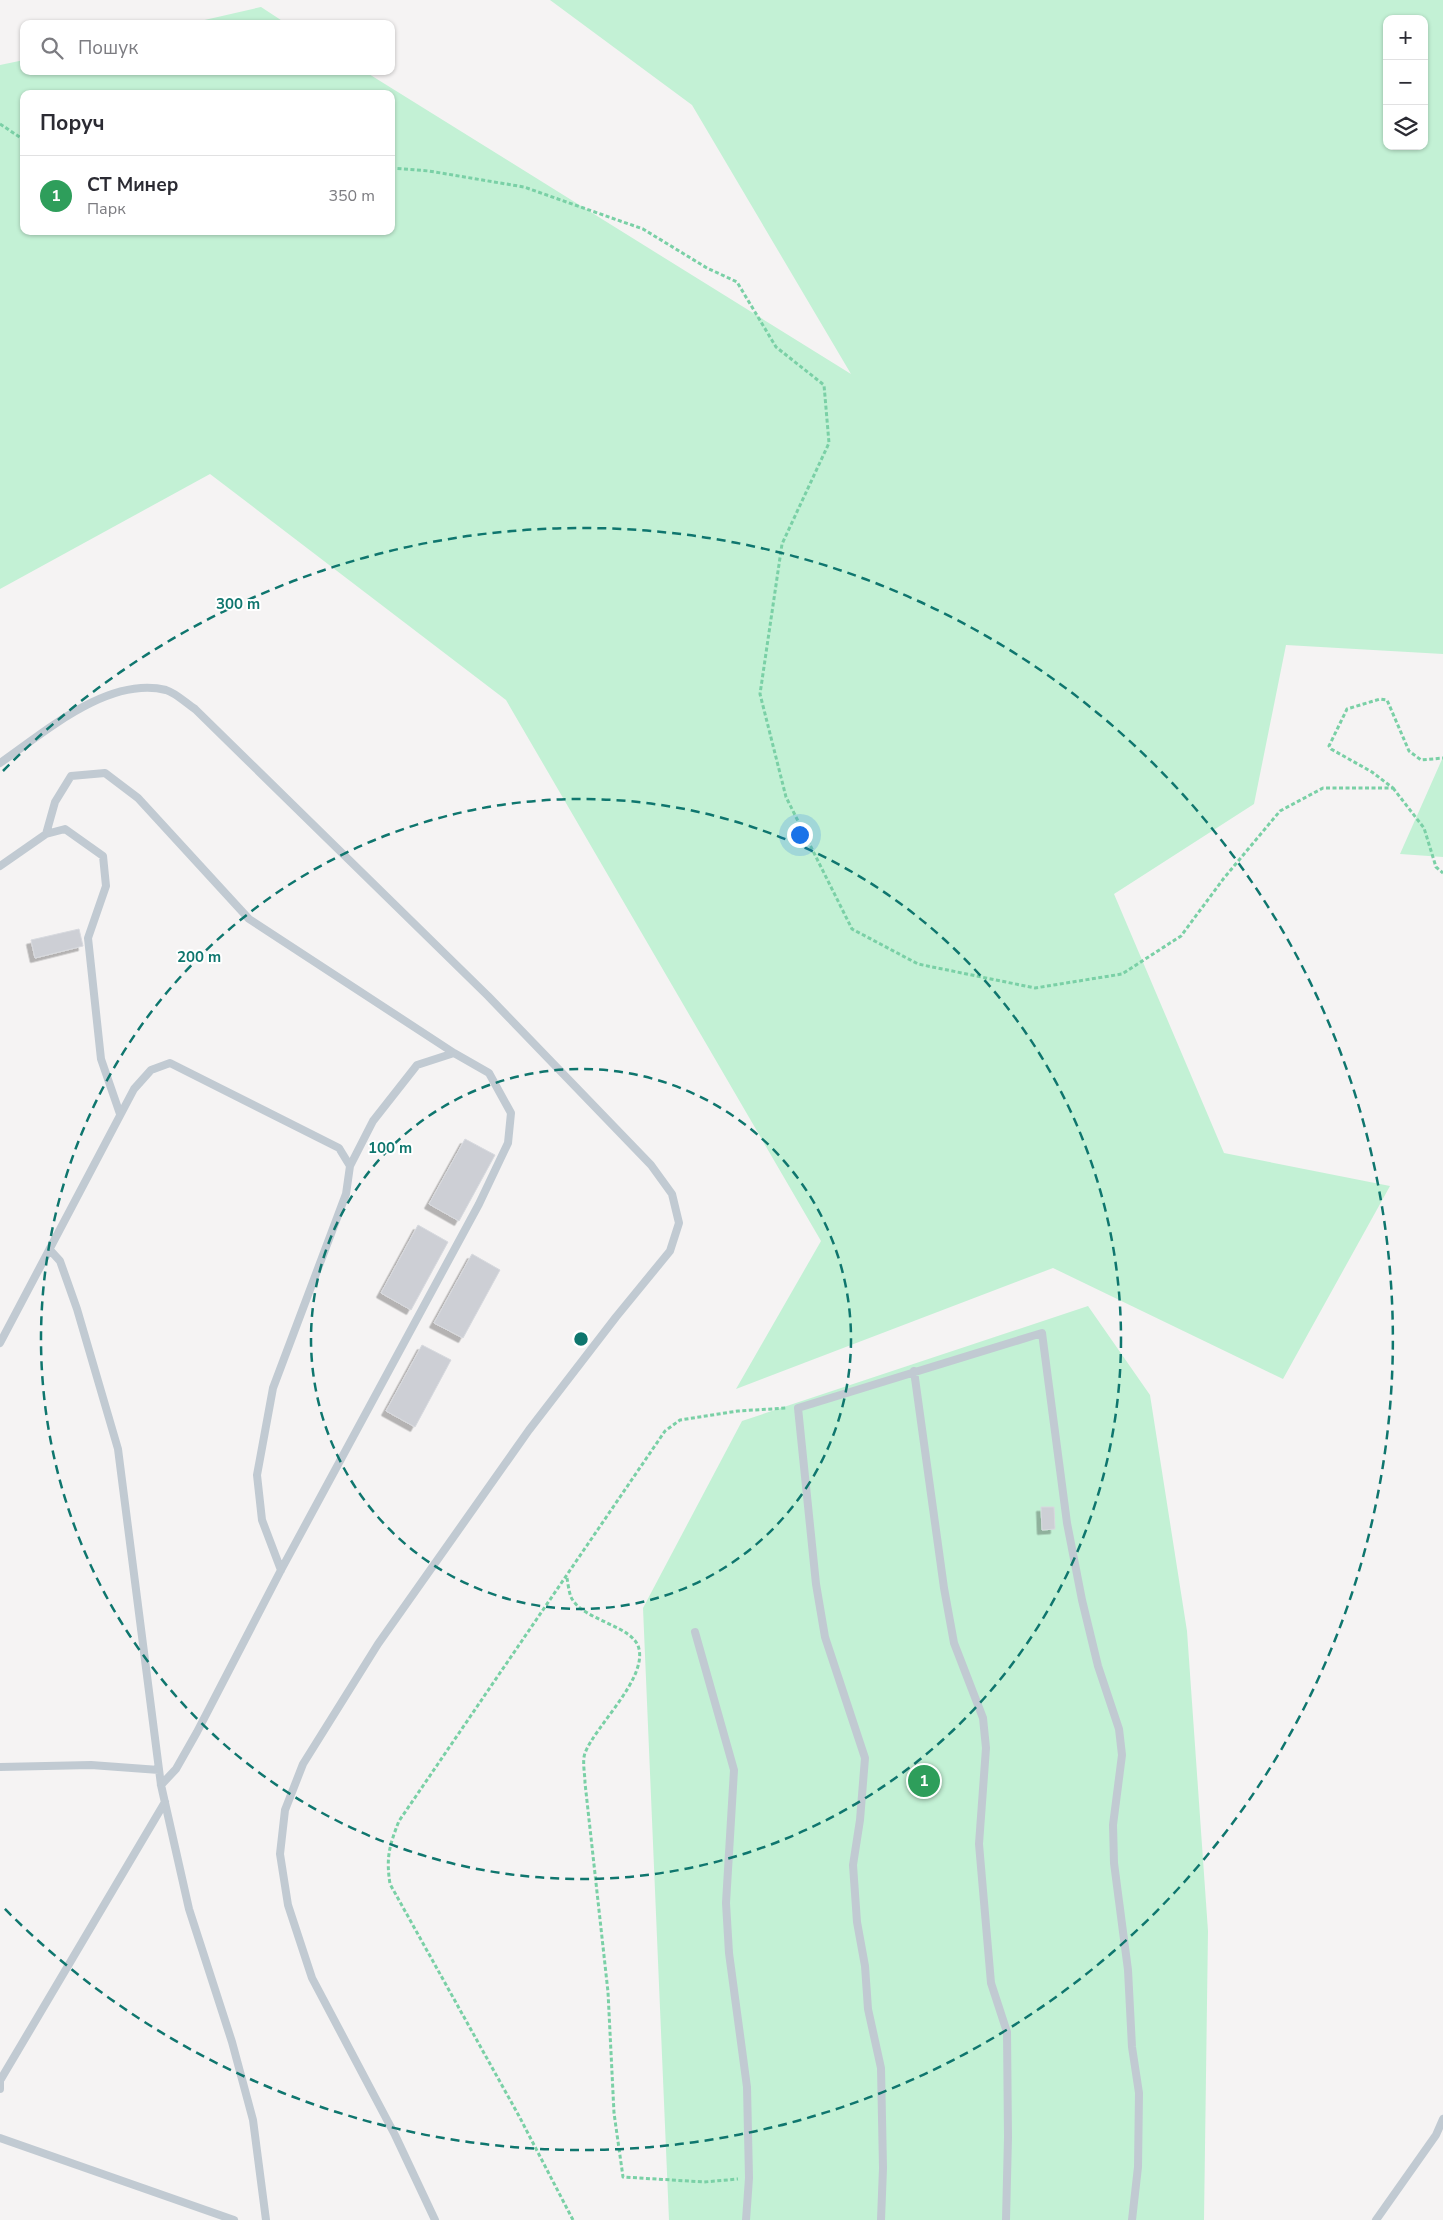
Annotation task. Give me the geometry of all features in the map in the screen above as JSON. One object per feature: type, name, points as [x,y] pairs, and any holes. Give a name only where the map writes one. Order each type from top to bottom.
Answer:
[{"type":"lane","points":[[0,763],[87,704],[137,687],[168,691],[195,709],[488,996],[651,1165],[672,1194],[679,1223],[670,1251],[616,1317],[529,1430],[378,1644],[303,1764],[285,1810],[280,1854],[288,1905],[312,1978],[395,2135],[434,2220]]},
{"type":"lane","points":[[46,834],[55,802],[71,776],[105,773],[138,798],[249,918],[454,1053],[489,1073],[510,1113],[508,1143],[474,1213],[281,1570],[193,1739],[176,1769],[161,1785]]},
{"type":"lane","points":[[0,866],[46,834],[65,829],[103,856],[106,886],[88,938],[101,1059],[120,1114]]},
{"type":"lane","points":[[281,1570],[262,1520],[257,1476],[273,1388],[346,1194],[350,1166],[373,1121],[417,1065],[454,1053]]},
{"type":"lane","points":[[0,1343],[120,1114],[134,1089],[152,1070],[170,1063],[339,1148],[350,1166]]},
{"type":"lane","points":[[50,1250],[60,1261],[77,1309],[118,1449],[158,1770],[189,1909],[232,2042],[253,2120],[266,2220]]},
{"type":"lane","points":[[881,2220],[883,2168],[881,2068],[868,2009],[865,1966],[857,1922],[852,1864],[860,1820],[865,1758],[825,1637],[816,1584],[798,1408],[1042,1333],[1067,1523],[1082,1600],[1098,1666],[1120,1730],[1122,1755],[1113,1825],[1114,1863],[1128,1970],[1132,2047],[1139,2093],[1138,2167],[1132,2220]]},
{"type":"lane","points":[[914,1371],[944,1588],[954,1643],[983,1718],[986,1748],[979,1844],[991,1984],[1006,2032],[1008,2137],[1006,2220]]},
{"type":"lane","points":[[695,1632],[734,1770],[726,1903],[729,1952],[747,2087],[749,2178],[746,2220]]},
{"type":"lane","points":[[0,1767],[91,1765],[158,1770]]},
{"type":"lane","points":[[0,2089],[1,2078],[165,1802]]},
{"type":"lane","points":[[1376,2220],[1436,2135],[1443,2119]]},
{"type":"lane","points":[[0,2138],[234,2220]]},
{"type":"path","points":[[0,124],[20,137]]},
{"type":"path","points":[[395,168],[429,171],[524,187],[643,228],[708,268],[737,282],[776,346],[824,385],[828,443],[782,544],[760,694],[786,797],[852,929],[918,964],[1035,988],[1122,974],[1181,936],[1224,878],[1280,811],[1323,788],[1393,788]]},
{"type":"path","points":[[1443,758],[1421,760],[1409,751],[1388,700],[1380,699],[1347,709],[1329,746],[1331,749],[1372,772],[1393,788],[1424,828],[1436,867],[1443,873]]},
{"type":"path","points":[[573,2220],[519,2116],[390,1884],[387,1862],[390,1843],[399,1821],[567,1577],[641,1463],[665,1431],[680,1420],[738,1412],[798,1408]]},
{"type":"path","points":[[567,1577],[571,1597],[579,1608],[632,1637],[639,1647],[640,1660],[629,1685],[585,1754],[585,1783],[608,1992],[614,2113],[623,2177],[704,2182],[749,2178]]},
{"type":"green space","points":[[550,0],[1443,0],[1443,654],[1286,645],[1254,804],[1114,894],[1224,1153],[1390,1186],[1283,1379],[1053,1268],[736,1389],[821,1241],[506,700],[210,474],[0,589],[0,65],[20,61],[20,75],[370,75],[395,90],[20,90],[20,235],[395,235],[395,90],[851,374],[692,105]]},
{"type":"green space","points":[[261,7],[281,20],[204,20]]},
{"type":"green space","points":[[1443,757],[1443,857],[1400,854]]},
{"type":"green space","points":[[1088,1306],[1150,1395],[1187,1631],[1208,1931],[1204,2220],[669,2220],[643,1608],[742,1421]]},
{"type":"building","points":[[79,929],[83,946],[35,958],[31,940]]},
{"type":"building","points":[[465,1139],[495,1155],[459,1221],[429,1204]]},
{"type":"building","points":[[418,1225],[448,1242],[411,1310],[381,1293]]},
{"type":"building","points":[[472,1254],[500,1270],[463,1338],[434,1323]]},
{"type":"building","points":[[422,1345],[451,1360],[415,1427],[386,1411]]},
{"type":"building","points":[[1041,1507],[1054,1507],[1055,1529],[1042,1530]]},
{"type":"place","name":"СТ Минер","points":[[924,1781]]}]
